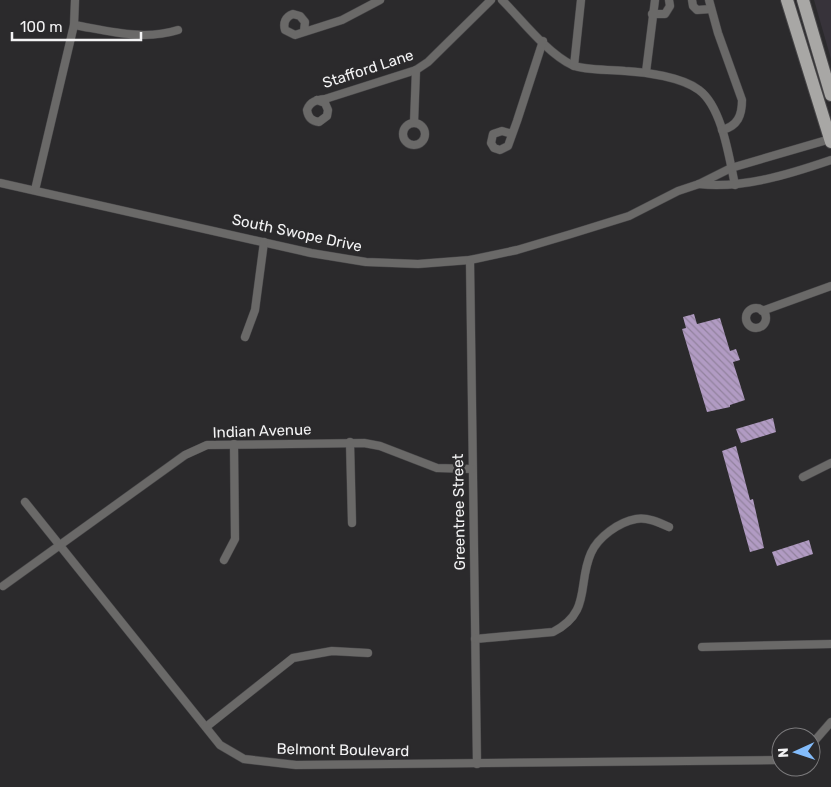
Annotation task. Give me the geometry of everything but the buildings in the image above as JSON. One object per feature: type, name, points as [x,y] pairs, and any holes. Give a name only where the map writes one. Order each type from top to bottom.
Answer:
[{"type":"main road","points":[[787,0],[830,140]]},
{"type":"main road","points":[[802,0],[831,95]]},
{"type":"street","points":[[35,190],[74,25],[75,0]]},
{"type":"street","points":[[304,31],[342,20],[380,0]]},
{"type":"street","name":"Stafford Lane","points":[[317,100],[416,70],[428,62],[491,0]]},
{"type":"street","points":[[502,0],[559,57],[574,66],[646,72],[699,90],[709,101],[722,130],[735,185]]},
{"type":"street","points":[[574,66],[581,0]]},
{"type":"street","points":[[646,72],[655,0]]},
{"type":"street","points":[[652,14],[665,14],[670,6],[669,0]]},
{"type":"street","points":[[692,0],[693,6],[697,10],[711,9]]},
{"type":"street","points":[[709,0],[718,33],[742,100],[742,111],[737,122],[729,128],[722,130]]},
{"type":"street","points":[[74,25],[140,37],[162,35],[178,30]]},
{"type":"street","points":[[512,134],[543,41]]},
{"type":"street","points":[[414,123],[416,70]]},
{"type":"street","name":"South Swope Drive","points":[[0,183],[312,253],[366,262],[418,264],[470,260],[517,250],[629,216],[731,168],[830,140]]},
{"type":"street","name":"South Swope Drive","points":[[699,184],[735,185],[782,175],[831,160]]},
{"type":"street","points":[[245,337],[255,310],[264,242]]},
{"type":"street","name":"Greentree Street","points":[[470,260],[476,764]]},
{"type":"street","points":[[762,311],[831,286]]},
{"type":"street","points":[[350,442],[352,523]]},
{"type":"street","name":"Indian Avenue","points":[[3,586],[185,455],[207,446],[350,442],[380,446],[437,468],[472,469]]},
{"type":"street","points":[[224,560],[235,539],[234,444]]},
{"type":"street","points":[[803,477],[831,463]]},
{"type":"street","name":"Belmont Boulevard","points":[[25,502],[220,745],[234,755],[266,763],[296,765],[771,760]]},
{"type":"street","points":[[475,639],[553,632],[561,628],[577,610],[591,552],[604,537],[618,526],[636,519],[653,520],[669,527]]},
{"type":"street","points":[[702,647],[831,644]]},
{"type":"street","points":[[206,727],[293,658],[332,652],[368,653]]},
{"type":"street","points":[[821,734],[831,722]]},
{"type":"shaded area","points":[[814,0],[831,0],[831,59]]}]
